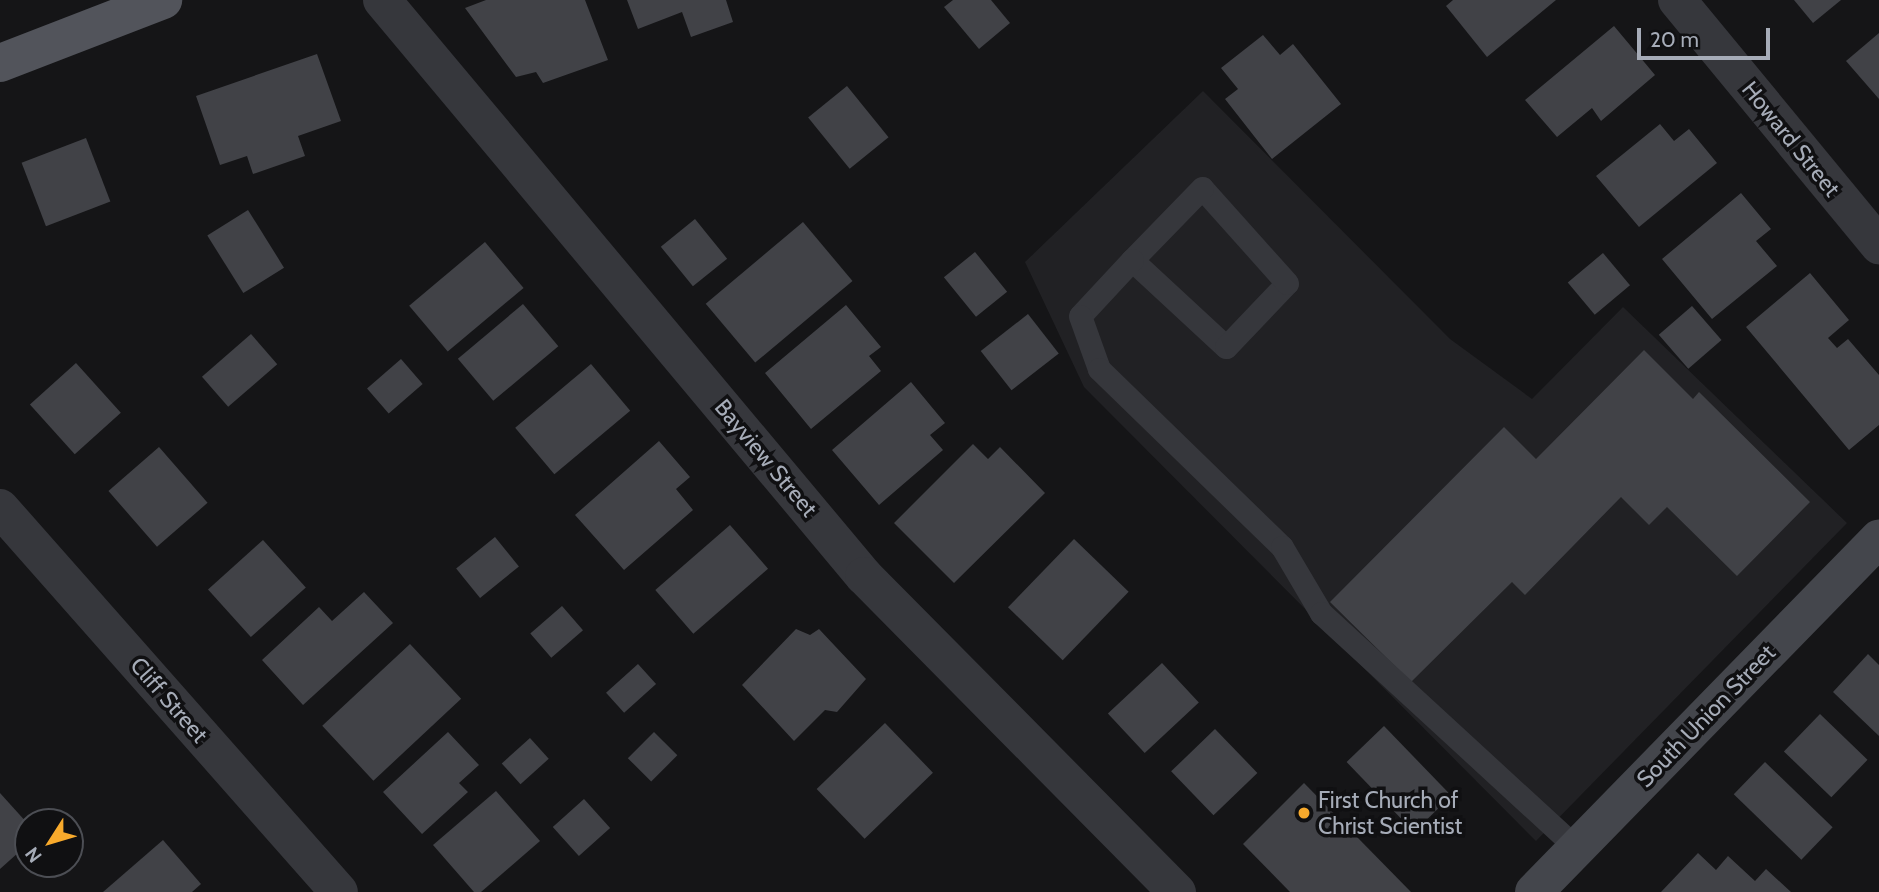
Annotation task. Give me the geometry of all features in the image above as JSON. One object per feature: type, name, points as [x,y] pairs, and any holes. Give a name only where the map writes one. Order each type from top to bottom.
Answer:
[{"type":"main road","points":[[0,62],[163,0]]},
{"type":"main road","name":"South Union Street","points":[[1534,892],[1879,539]]},
{"type":"street","name":"Bayview Street","points":[[382,0],[864,576],[1177,892]]},
{"type":"street","name":"Howard Street","points":[[1677,0],[1879,245]]},
{"type":"street","name":"Cliff Street","points":[[0,508],[339,892]]},
{"type":"lane","points":[[1132,260],[1226,347],[1287,283],[1202,188],[1132,260],[1080,316],[1099,369],[1282,547],[1321,613],[1577,848]]},
{"type":"shaded area","points":[[1203,91],[1450,339],[1532,399],[1623,307],[1847,523],[1536,841],[1084,387],[1025,262]]},
{"type":"building","points":[[486,0],[585,0],[608,60],[543,83],[536,72],[516,77],[465,8]]},
{"type":"building","points":[[627,0],[726,0],[733,22],[691,37],[682,12],[638,29]]},
{"type":"building","points":[[953,0],[991,0],[1010,23],[979,49],[944,7]]},
{"type":"building","points":[[1453,0],[1556,0],[1487,57],[1446,6]]},
{"type":"building","points":[[1794,0],[1841,0],[1813,23]]},
{"type":"building","points":[[1614,26],[1655,75],[1601,121],[1592,108],[1557,137],[1525,100]]},
{"type":"building","points":[[1879,33],[1879,99],[1846,61]]},
{"type":"building","points":[[1263,35],[1280,55],[1293,44],[1341,104],[1272,159],[1225,99],[1238,89],[1221,68]]},
{"type":"building","points":[[317,54],[341,121],[298,136],[305,156],[253,174],[247,156],[220,165],[196,96]]},
{"type":"building","points":[[847,86],[889,137],[850,169],[808,117]]},
{"type":"building","points":[[1660,124],[1674,141],[1689,129],[1717,163],[1639,227],[1596,176]]},
{"type":"building","points":[[86,138],[110,201],[46,226],[22,163]]},
{"type":"building","points":[[1741,193],[1771,229],[1756,241],[1777,266],[1712,319],[1662,259]]},
{"type":"building","points":[[248,210],[284,268],[243,293],[207,235]]},
{"type":"building","points":[[695,219],[727,259],[693,286],[661,247]]},
{"type":"building","points":[[803,222],[852,281],[755,363],[706,304]]},
{"type":"building","points":[[485,242],[524,288],[448,352],[409,306]]},
{"type":"building","points":[[975,252],[1007,292],[976,317],[944,277]]},
{"type":"building","points":[[1603,253],[1630,285],[1595,315],[1568,283]]},
{"type":"building","points":[[1810,273],[1849,320],[1828,338],[1837,348],[1848,339],[1879,375],[1879,425],[1849,450],[1746,327]]},
{"type":"building","points":[[523,304],[558,346],[493,401],[458,359]]},
{"type":"building","points":[[846,305],[881,347],[869,356],[881,371],[811,429],[765,373]]},
{"type":"building","points":[[1692,306],[1722,340],[1688,369],[1659,335]]},
{"type":"building","points":[[1028,314],[1059,353],[1012,390],[981,351]]},
{"type":"building","points":[[251,334],[277,364],[228,407],[202,377]]},
{"type":"building","points":[[1644,350],[1693,399],[1699,392],[1810,502],[1737,576],[1667,507],[1649,525],[1621,497],[1525,595],[1512,582],[1411,682],[1330,602],[1504,427],[1536,459]]},
{"type":"building","points":[[401,359],[423,384],[389,413],[367,389]]},
{"type":"building","points":[[76,363],[121,413],[75,454],[30,404]]},
{"type":"building","points":[[591,364],[630,411],[554,474],[515,428]]},
{"type":"building","points":[[911,382],[945,423],[930,435],[943,450],[879,505],[832,450]]},
{"type":"building","points":[[659,441],[690,477],[676,489],[693,510],[624,570],[575,515]]},
{"type":"building","points":[[973,444],[988,459],[1000,447],[1045,493],[954,583],[894,523]]},
{"type":"building","points":[[159,447],[208,503],[157,547],[108,491]]},
{"type":"building","points":[[730,525],[768,569],[693,634],[655,590]]},
{"type":"building","points":[[495,537],[519,567],[480,598],[456,568]]},
{"type":"building","points":[[1074,539],[1129,592],[1063,660],[1008,607]]},
{"type":"building","points":[[263,540],[306,588],[251,637],[208,590]]},
{"type":"building","points":[[364,592],[393,623],[303,705],[262,660],[319,607],[332,621]]},
{"type":"building","points":[[562,606],[583,630],[551,658],[530,634]]},
{"type":"building","points":[[796,629],[810,635],[819,629],[866,679],[837,712],[825,710],[794,741],[742,685]]},
{"type":"building","points":[[410,644],[461,699],[373,781],[322,726]]},
{"type":"building","points":[[1868,654],[1879,665],[1879,736],[1833,692]]},
{"type":"building","points":[[1162,663],[1199,702],[1145,753],[1108,713]]},
{"type":"building","points":[[638,664],[656,684],[624,713],[606,693]]},
{"type":"building","points":[[1820,714],[1867,760],[1831,797],[1784,751]]},
{"type":"building","points":[[885,723],[933,773],[865,839],[817,789]]},
{"type":"building","points":[[1384,726],[1451,796],[1414,832],[1347,762]]},
{"type":"building","points":[[1215,729],[1257,773],[1213,815],[1171,771]]},
{"type":"building","points":[[448,732],[479,765],[459,783],[468,792],[422,834],[383,792]]},
{"type":"building","points":[[654,732],[677,755],[651,781],[628,758]]},
{"type":"building","points":[[530,738],[549,759],[520,784],[502,763]]},
{"type":"building","points":[[1765,762],[1833,827],[1801,860],[1734,794]]},
{"type":"building","name":"First Church of Christ Scientist","points":[[1304,783],[1411,892],[1290,892],[1243,844]]},
{"type":"building","points":[[496,791],[540,841],[481,892],[474,892],[433,845]]},
{"type":"building","points":[[0,793],[14,808],[14,856],[0,869]]},
{"type":"building","points":[[584,799],[610,828],[579,856],[553,827]]},
{"type":"building","points":[[163,840],[201,884],[192,892],[103,892]]},
{"type":"building","points":[[1698,853],[1716,870],[1728,856],[1755,881],[1766,869],[1791,892],[1661,892]]},
{"type":"place","name":"First Church of Christ Scientist","points":[[1304,813]]}]
